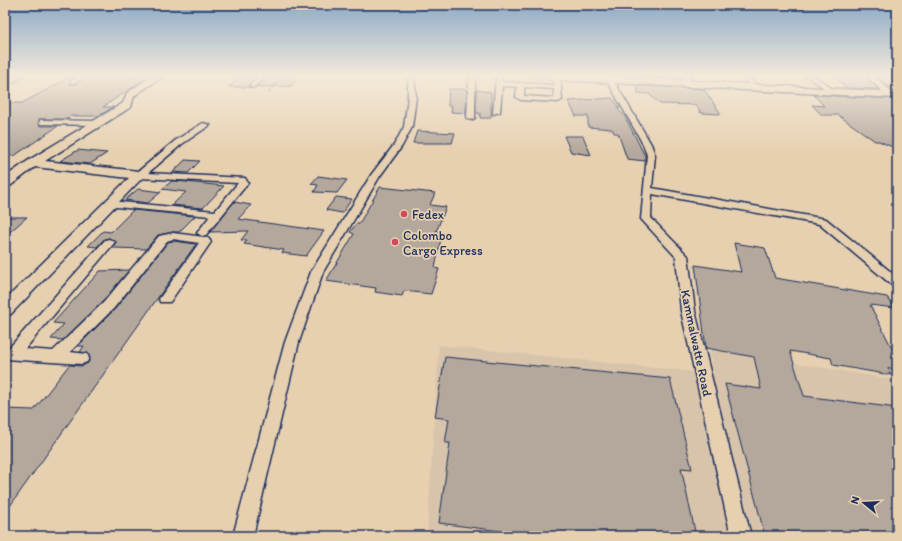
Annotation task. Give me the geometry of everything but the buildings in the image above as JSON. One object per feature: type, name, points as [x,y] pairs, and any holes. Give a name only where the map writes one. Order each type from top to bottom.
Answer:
[{"type":"main road","points":[[5,183],[33,163],[128,105],[129,101]]},
{"type":"main road","points":[[33,163],[139,175]]},
{"type":"main road","points":[[5,310],[139,175]]},
{"type":"street","points":[[243,536],[292,342],[317,272],[376,175],[398,146],[408,127],[411,101]]},
{"type":"street","points":[[471,101],[471,118]]},
{"type":"street","points":[[496,112],[497,101]]},
{"type":"street","name":"Kammalwatte Road","points":[[621,101],[651,155],[647,190],[646,219],[682,256],[688,311],[741,536]]},
{"type":"street","points":[[43,122],[97,123]]},
{"type":"street","points":[[139,175],[179,142],[206,125]]},
{"type":"street","points":[[139,175],[242,180],[243,183],[202,233]]},
{"type":"street","points":[[647,190],[822,221],[897,283]]},
{"type":"street","points":[[110,204],[218,214]]},
{"type":"street","points":[[57,356],[109,305],[163,238],[174,236],[204,240],[205,242],[165,299]]},
{"type":"street","points":[[9,353],[109,242]]},
{"type":"street","points":[[9,353],[82,358]]},
{"type":"shaded area","points":[[439,345],[714,374],[709,349],[897,380],[897,536],[427,536]]},
{"type":"place","name":"Fedex","points":[[404,214]]},
{"type":"place","name":"Colombo Cargo Express","points":[[395,242]]}]
